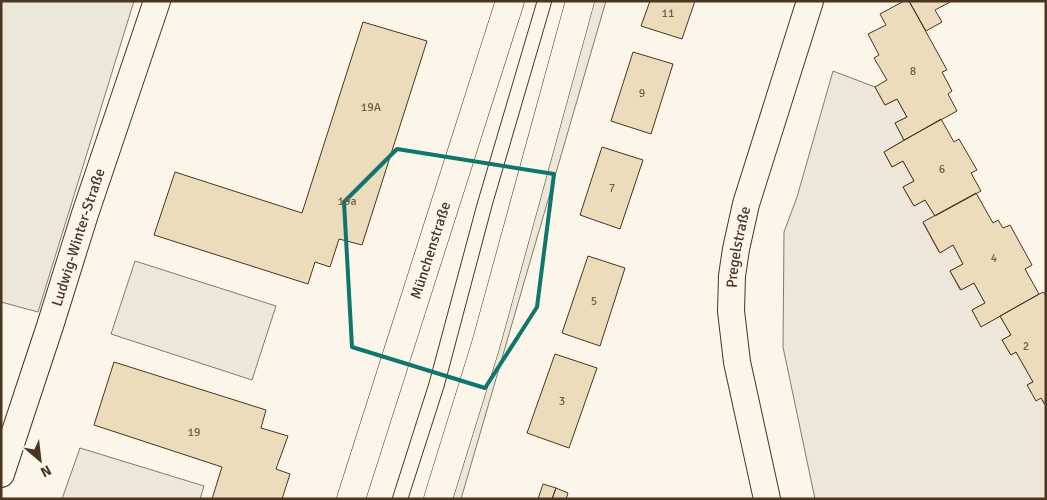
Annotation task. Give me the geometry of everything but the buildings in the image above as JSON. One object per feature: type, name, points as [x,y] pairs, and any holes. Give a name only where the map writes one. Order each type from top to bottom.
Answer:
[{"type":"main road","name":"Münchenstraße","points":[[351,499],[510,1]]},
{"type":"main road","points":[[438,499],[486,344],[580,1]]},
{"type":"street","name":"Ludwig-Winter-Straße","points":[[1,474],[157,1]]},
{"type":"street","name":"Pregelstraße","points":[[767,499],[737,362],[731,311],[732,276],[746,204],[810,1]]},
{"type":"highlighted area","points":[[397,149],[554,174],[537,307],[485,388],[352,347],[344,202]]},
{"type":"shaded area","points":[[1,1],[134,1],[38,312],[1,302]]},
{"type":"shaded area","points":[[594,1],[606,1],[461,499],[449,499]]},
{"type":"shaded area","points":[[833,71],[875,87],[885,105],[897,99],[907,117],[895,123],[904,140],[884,152],[892,167],[903,161],[914,181],[903,187],[914,206],[925,200],[935,216],[923,223],[939,252],[953,245],[963,264],[950,271],[960,290],[974,283],[985,303],[972,310],[981,326],[1000,316],[1011,335],[1002,340],[1011,355],[1016,352],[1033,382],[1027,385],[1046,404],[1046,499],[815,499],[783,347],[784,232],[797,197]]},
{"type":"shaded area","points":[[135,261],[276,306],[252,380],[111,334]]},
{"type":"shaded area","points":[[80,448],[204,486],[200,499],[62,499]]},
{"type":"tram line","points":[[392,499],[429,383],[477,204],[537,1]]},
{"type":"tram line","points":[[408,499],[444,387],[492,206],[552,1]]}]
